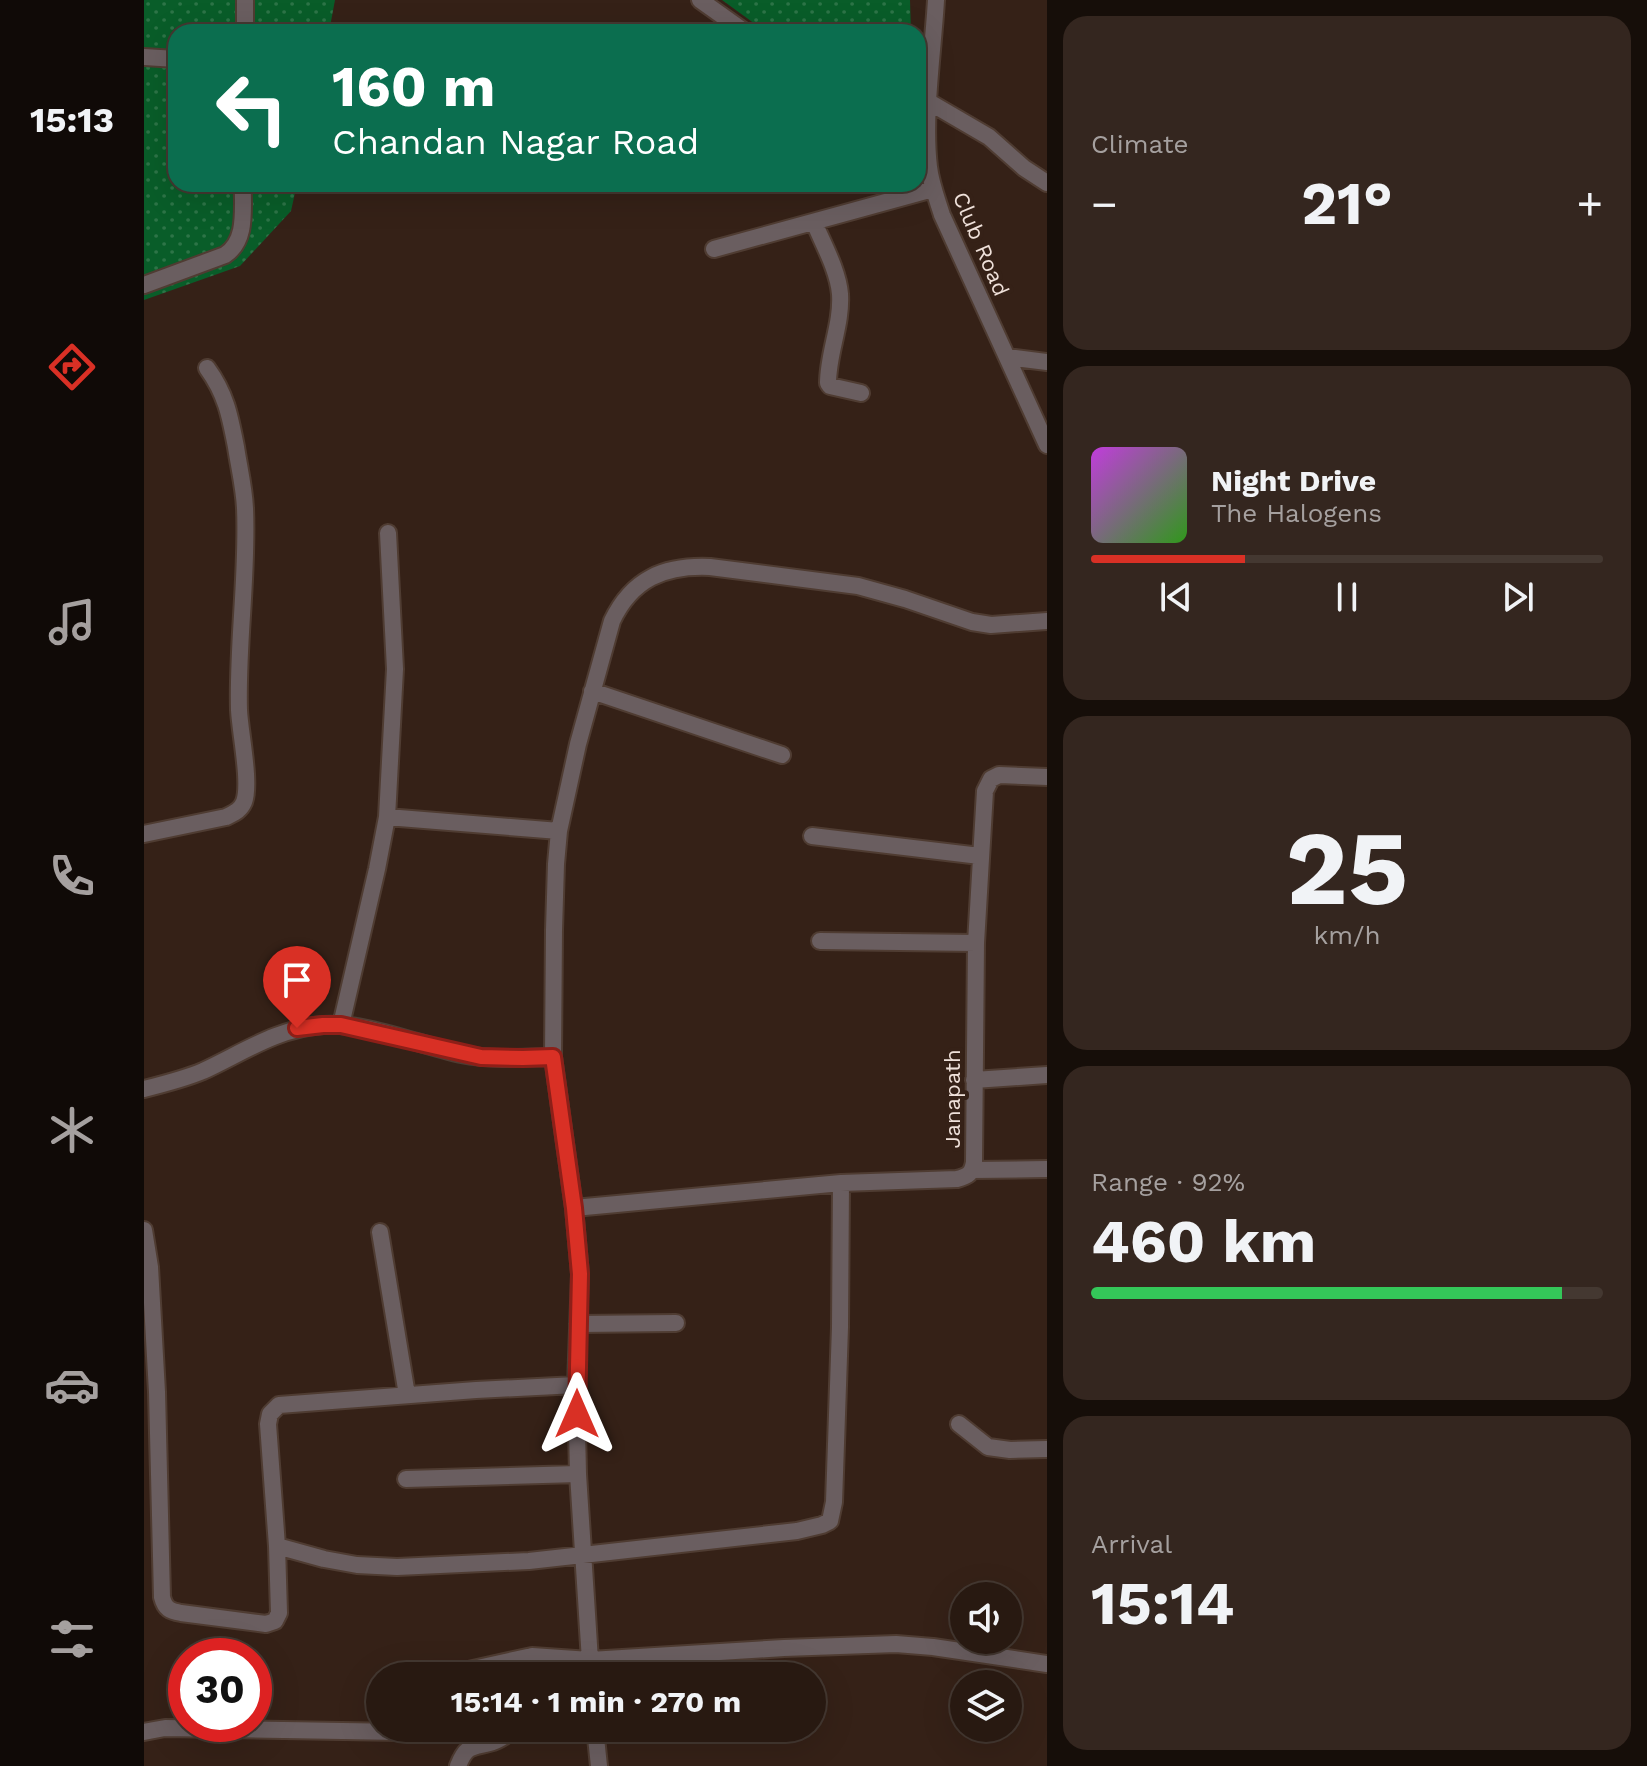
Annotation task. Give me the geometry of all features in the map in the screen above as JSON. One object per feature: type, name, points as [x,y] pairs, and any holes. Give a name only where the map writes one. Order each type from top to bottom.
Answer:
[{"type":"street","points":[[245,0],[245,24]]},
{"type":"street","points":[[700,0],[734,24]]},
{"type":"street","name":"Club Road","points":[[926,137],[936,0]]},
{"type":"street","points":[[144,57],[168,58]]},
{"type":"street","points":[[929,102],[989,137],[1024,168],[1047,183]]},
{"type":"street","name":"Club Road","points":[[926,167],[942,215],[1047,445]]},
{"type":"street","points":[[926,191],[933,189]]},
{"type":"street","points":[[144,285],[225,255],[233,249],[242,226],[243,192]]},
{"type":"street","points":[[714,249],[922,192]]},
{"type":"street","points":[[814,222],[840,295],[828,383],[836,388],[861,393]]},
{"type":"street","points":[[1007,357],[1047,362]]},
{"type":"street","points":[[144,834],[226,817],[237,812],[245,801],[239,710],[244,497],[229,409],[218,383],[207,368]]},
{"type":"street","points":[[341,1025],[387,817],[395,669],[388,533]]},
{"type":"street","points":[[590,1662],[578,1474],[576,1385],[580,1274],[553,1057],[555,890],[559,831],[578,744],[619,605],[631,591],[649,579],[667,570],[687,566],[779,574],[858,586],[972,622],[991,625],[1047,621]]},
{"type":"street","points":[[592,691],[782,755]]},
{"type":"street","name":"Janapath","points":[[574,1208],[841,1183],[968,1176],[974,1162],[976,943],[985,791],[991,779],[999,775],[1047,777]]},
{"type":"street","points":[[387,817],[559,831]]},
{"type":"street","points":[[812,836],[980,856]]},
{"type":"street","points":[[820,941],[976,943]]},
{"type":"street","points":[[144,1089],[202,1071],[253,1045],[297,1028],[323,1025],[341,1025],[481,1057],[553,1057]]},
{"type":"street","points":[[974,1080],[1047,1075]]},
{"type":"street","points":[[973,1170],[1047,1169]]},
{"type":"street","points":[[277,1546],[324,1559],[376,1567],[529,1561],[797,1531],[830,1521],[834,1502],[840,1327],[841,1183]]},
{"type":"street","points":[[144,1230],[150,1267],[157,1392],[162,1597],[164,1606],[170,1611],[266,1624],[275,1621],[279,1613],[277,1546],[268,1424],[270,1414],[279,1405],[576,1385]]},
{"type":"street","points":[[380,1232],[407,1395]]},
{"type":"street","points":[[578,1324],[676,1323]]},
{"type":"street","points":[[959,1424],[988,1447],[1047,1449]]},
{"type":"street","points":[[406,1479],[578,1474]]},
{"type":"street","points":[[648,1662],[784,1648],[896,1644],[1047,1664]]},
{"type":"street","points":[[532,1656],[532,1662]]},
{"type":"street","points":[[505,1662],[549,1656],[570,1662]]},
{"type":"street","points":[[144,1732],[174,1727],[366,1731]]},
{"type":"street","points":[[458,1766],[468,1749],[490,1742]]},
{"type":"street","points":[[596,1742],[599,1766]]},
{"type":"green space","points":[[144,0],[335,0],[330,24],[168,24],[168,192],[295,192],[291,211],[240,266],[144,300]]},
{"type":"green space","points":[[722,0],[910,0],[911,24],[755,24]]},
{"type":"route","points":[[297,1028],[341,1025],[481,1057],[553,1057],[580,1274],[577,1414]]}]
